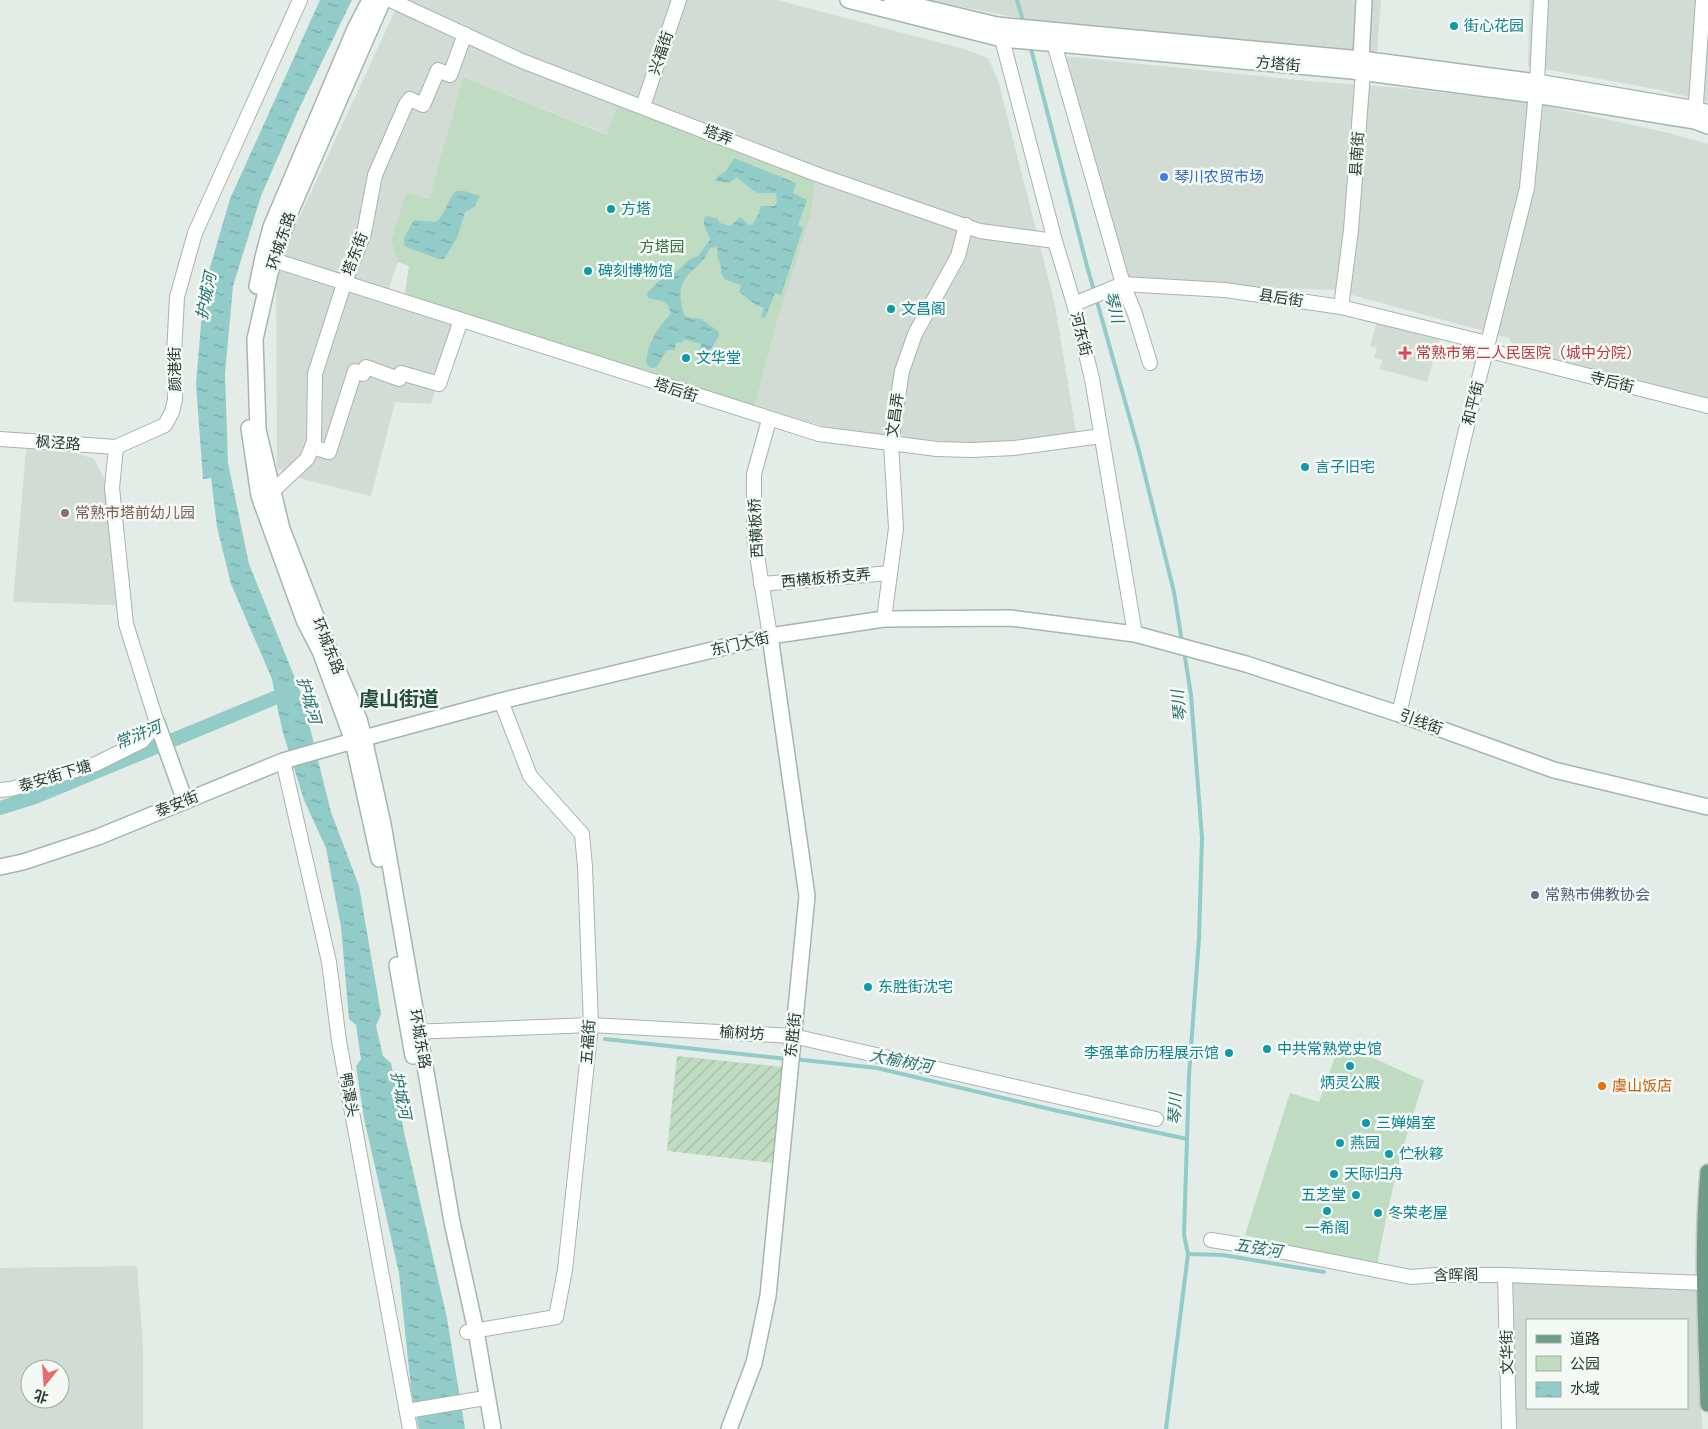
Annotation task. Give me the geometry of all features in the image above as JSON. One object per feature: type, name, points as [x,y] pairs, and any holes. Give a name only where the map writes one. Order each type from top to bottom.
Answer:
[{"type":"main road","points":[[1708,1172],[1705,1202],[1708,1404]]},
{"type":"street","name":"颜港街","points":[[116,446],[165,426],[172,412],[176,400],[174,354],[177,297],[195,233],[300,0]]},
{"type":"street","name":"环城东路","points":[[370,0],[355,29],[275,218],[268,259],[246,344],[249,434],[266,493],[282,529],[327,646],[359,719],[359,739],[383,824],[413,1032],[493,1429]]},
{"type":"street","name":"环城东路","points":[[268,259],[384,0]]},
{"type":"street","name":"塔弄","points":[[390,0],[522,61],[816,174],[980,231],[1055,241]]},
{"type":"street","name":"兴福街","points":[[643,106],[679,0]]},
{"type":"street","name":"方塔街","points":[[848,0],[1010,35],[1362,66],[1536,88],[1702,117]]},
{"type":"street","name":"方塔街","points":[[892,0],[998,25],[1010,35]]},
{"type":"street","name":"县南街","points":[[1341,307],[1351,230],[1362,66],[1364,0]]},
{"type":"street","name":"和平街","points":[[1399,714],[1527,188],[1536,88],[1541,0]]},
{"type":"street","points":[[1702,117],[1703,0]]},
{"type":"street","name":"塔东街","points":[[266,493],[308,458],[314,442],[316,424],[315,374],[344,284],[364,233],[375,175],[406,104],[410,99],[423,105],[438,70],[450,75],[465,34]]},
{"type":"street","name":"河东街","points":[[1010,35],[1055,241],[1074,304],[1092,379],[1135,634]]},
{"type":"street","points":[[1044,38],[1150,363]]},
{"type":"street","name":"方塔街","points":[[1044,38],[1362,66]]},
{"type":"street","name":"文昌弄","points":[[884,618],[896,528],[891,443],[902,370],[915,334],[958,256],[966,225]]},
{"type":"street","name":"塔后街","points":[[268,259],[769,420],[819,434],[937,449],[1014,448],[1102,436]]},
{"type":"street","name":"县后街","points":[[1074,304],[1123,284],[1225,290],[1341,307],[1487,347]]},
{"type":"street","points":[[312,447],[329,452],[355,371],[363,374],[366,367],[399,379],[401,373],[439,384],[461,320]]},
{"type":"street","name":"寺后街","points":[[1487,347],[1708,406]]},
{"type":"street","name":"西横板桥","points":[[769,420],[754,474],[754,537],[770,636]]},
{"type":"street","name":"枫泾路","points":[[0,439],[116,446]]},
{"type":"street","points":[[116,446],[112,488],[126,624],[157,723],[185,801]]},
{"type":"street","name":"西横板桥支弄","points":[[761,584],[890,573]]},
{"type":"street","name":"东门大街","points":[[359,739],[500,701],[770,636],[884,618],[1010,618],[1135,634]]},
{"type":"street","name":"引线街","points":[[1135,634],[1246,664],[1399,714],[1554,770],[1708,807]]},
{"type":"street","name":"东胜街","points":[[729,1429],[754,1362],[768,1296],[807,896],[770,636]]},
{"type":"street","name":"五福街","points":[[472,1331],[556,1317],[565,1270],[591,1025],[586,867],[582,834],[530,776],[500,701]]},
{"type":"street","name":"泰安街下塘","points":[[0,790],[11,789],[96,764],[142,741],[157,723]]},
{"type":"street","name":"泰安街","points":[[0,867],[23,862],[98,837],[283,761],[359,739]]},
{"type":"street","name":"鸭潭头","points":[[283,761],[328,962],[339,1041],[410,1429]]},
{"type":"street","name":"榆树坊","points":[[413,1032],[591,1025],[792,1042],[1156,1119]]},
{"type":"street","name":"含晖阁","points":[[1211,1240],[1274,1250],[1412,1277],[1505,1275],[1706,1284]]},
{"type":"street","name":"文华街","points":[[1505,1275],[1509,1429]]},
{"type":"street","name":"环城东路","points":[[472,1331],[485,1429]]},
{"type":"street","points":[[406,1410],[480,1399]]},
{"type":"shaded area","points":[[400,0],[777,0],[964,49],[988,58],[998,80],[1055,305],[1076,432],[1004,441],[966,443],[834,429],[754,407],[779,314],[620,98],[608,135],[463,77],[429,199],[406,192],[391,241],[398,262],[384,302],[455,322],[431,404],[395,402],[371,496],[302,479],[277,468],[276,287],[281,257]]},
{"type":"shaded area","points":[[927,0],[1381,0],[1377,53],[1104,35]]},
{"type":"shaded area","points":[[1530,0],[1708,0],[1708,102],[1661,90],[1528,66]]},
{"type":"shaded area","points":[[1064,56],[1308,81],[1402,88],[1532,103],[1669,133],[1708,144],[1708,407],[1516,351],[1509,338],[1334,290],[1221,286],[1126,277],[1122,252]]},
{"type":"shaded area","name":"常熟市第二人民医院（城中分院）","points":[[1377,321],[1440,339],[1427,382],[1380,369],[1382,360],[1374,358],[1377,348],[1370,346]]},
{"type":"shaded area","name":"常熟市塔前幼儿园","points":[[26,449],[76,453],[94,459],[108,486],[110,540],[116,605],[13,602]]},
{"type":"shaded area","points":[[137,1266],[143,1347],[143,1429],[0,1429],[0,1268]]},
{"type":"shaded area","points":[[1587,1280],[1698,1290],[1702,1429],[1515,1429],[1513,1281]]},
{"type":"green space","name":"方塔园","points":[[463,77],[607,135],[620,98],[816,174],[810,217],[779,314],[754,407],[451,310],[405,293],[409,266],[398,262],[391,241],[406,192],[429,199]]},
{"type":"green space","name":"燕园","points":[[1340,1043],[1424,1081],[1409,1126],[1397,1172],[1377,1266],[1245,1235],[1290,1093],[1319,1102]]},
{"type":"green space","points":[[677,1056],[783,1067],[772,1163],[667,1151]]},
{"type":"water","name":"护城河","points":[[320,0],[352,0],[298,111],[261,196],[233,286],[225,374],[228,463],[249,564],[307,708],[309,724],[331,812],[359,886],[381,1014],[376,1026],[383,1056],[391,1063],[404,1132],[447,1318],[465,1429],[419,1429],[411,1389],[399,1273],[364,1118],[356,1066],[361,1059],[356,1025],[349,1019],[341,927],[326,848],[304,800],[284,736],[272,679],[231,584],[217,527],[211,478],[203,479],[196,384],[204,288],[230,199]]},
{"type":"water","points":[[734,158],[796,183],[793,193],[807,200],[798,225],[803,228],[781,295],[775,293],[765,318],[761,317],[764,308],[756,305],[739,292],[741,285],[724,279],[721,273],[717,247],[710,248],[706,256],[686,277],[681,291],[681,301],[686,317],[701,319],[718,331],[719,335],[709,353],[699,351],[701,344],[684,339],[682,343],[677,342],[674,350],[667,350],[656,367],[651,368],[646,363],[651,343],[662,324],[671,314],[668,305],[662,301],[648,298],[647,293],[659,281],[676,272],[690,259],[698,256],[708,243],[710,239],[704,225],[704,218],[707,216],[717,218],[720,223],[730,226],[740,217],[749,225],[753,224],[761,206],[774,206],[777,202],[776,193],[759,193],[752,190],[737,177],[729,183],[715,181],[718,176],[726,171]]},
{"type":"water","points":[[456,191],[464,191],[480,196],[474,207],[465,212],[457,238],[444,259],[439,259],[404,246],[404,238],[414,220],[436,222]]},
{"type":"waterway","name":"琴川","points":[[1017,0],[1024,24]]},
{"type":"waterway","name":"琴川","points":[[1030,45],[1087,266],[1139,451],[1174,592],[1182,642]]},
{"type":"waterway","name":"琴川","points":[[1166,1429],[1188,1254],[1184,1235],[1189,1075],[1199,938],[1202,838],[1191,695],[1184,651]]},
{"type":"waterway","name":"常浒河","points":[[0,808],[35,797],[289,692]]},
{"type":"waterway","name":"大榆树河","points":[[605,1039],[787,1059]]},
{"type":"waterway","name":"大榆树河","points":[[794,1059],[877,1068],[1058,1111],[1187,1139]]},
{"type":"waterway","name":"五弦河","points":[[1188,1254],[1223,1255],[1324,1272]]},
{"type":"place","name":"街心花园","points":[[1454,26]]},
{"type":"place","name":"琴川农贸市场","points":[[1164,177]]},
{"type":"place","name":"方塔","points":[[611,209]]},
{"type":"place","name":"碑刻博物馆","points":[[588,271]]},
{"type":"place","name":"文昌阁","points":[[891,309]]},
{"type":"place","name":"常熟市第二人民医院（城中分院）","points":[[1405,353]]},
{"type":"place","name":"文华堂","points":[[686,358]]},
{"type":"place","name":"言子旧宅","points":[[1305,467]]},
{"type":"place","name":"常熟市塔前幼儿园","points":[[65,513]]},
{"type":"place","name":"常熟市佛教协会","points":[[1535,895]]},
{"type":"place","name":"东胜街沈宅","points":[[868,987]]},
{"type":"place","name":"中共常熟党史馆","points":[[1267,1049]]},
{"type":"place","name":"李强革命历程展示馆","points":[[1229,1053]]},
{"type":"place","name":"炳灵公殿","points":[[1350,1066]]},
{"type":"place","name":"虞山饭店","points":[[1602,1086]]},
{"type":"place","name":"三婵娟室","points":[[1366,1123]]},
{"type":"place","name":"燕园","points":[[1340,1143]]},
{"type":"place","name":"伫秋簃","points":[[1389,1154]]},
{"type":"place","name":"天际归舟","points":[[1334,1174]]},
{"type":"place","name":"五芝堂","points":[[1356,1195]]},
{"type":"place","name":"一希阁","points":[[1327,1211]]},
{"type":"place","name":"冬荣老屋","points":[[1378,1213]]},
{"type":"district","name":"虞山街道","points":[[399,699]]}]
